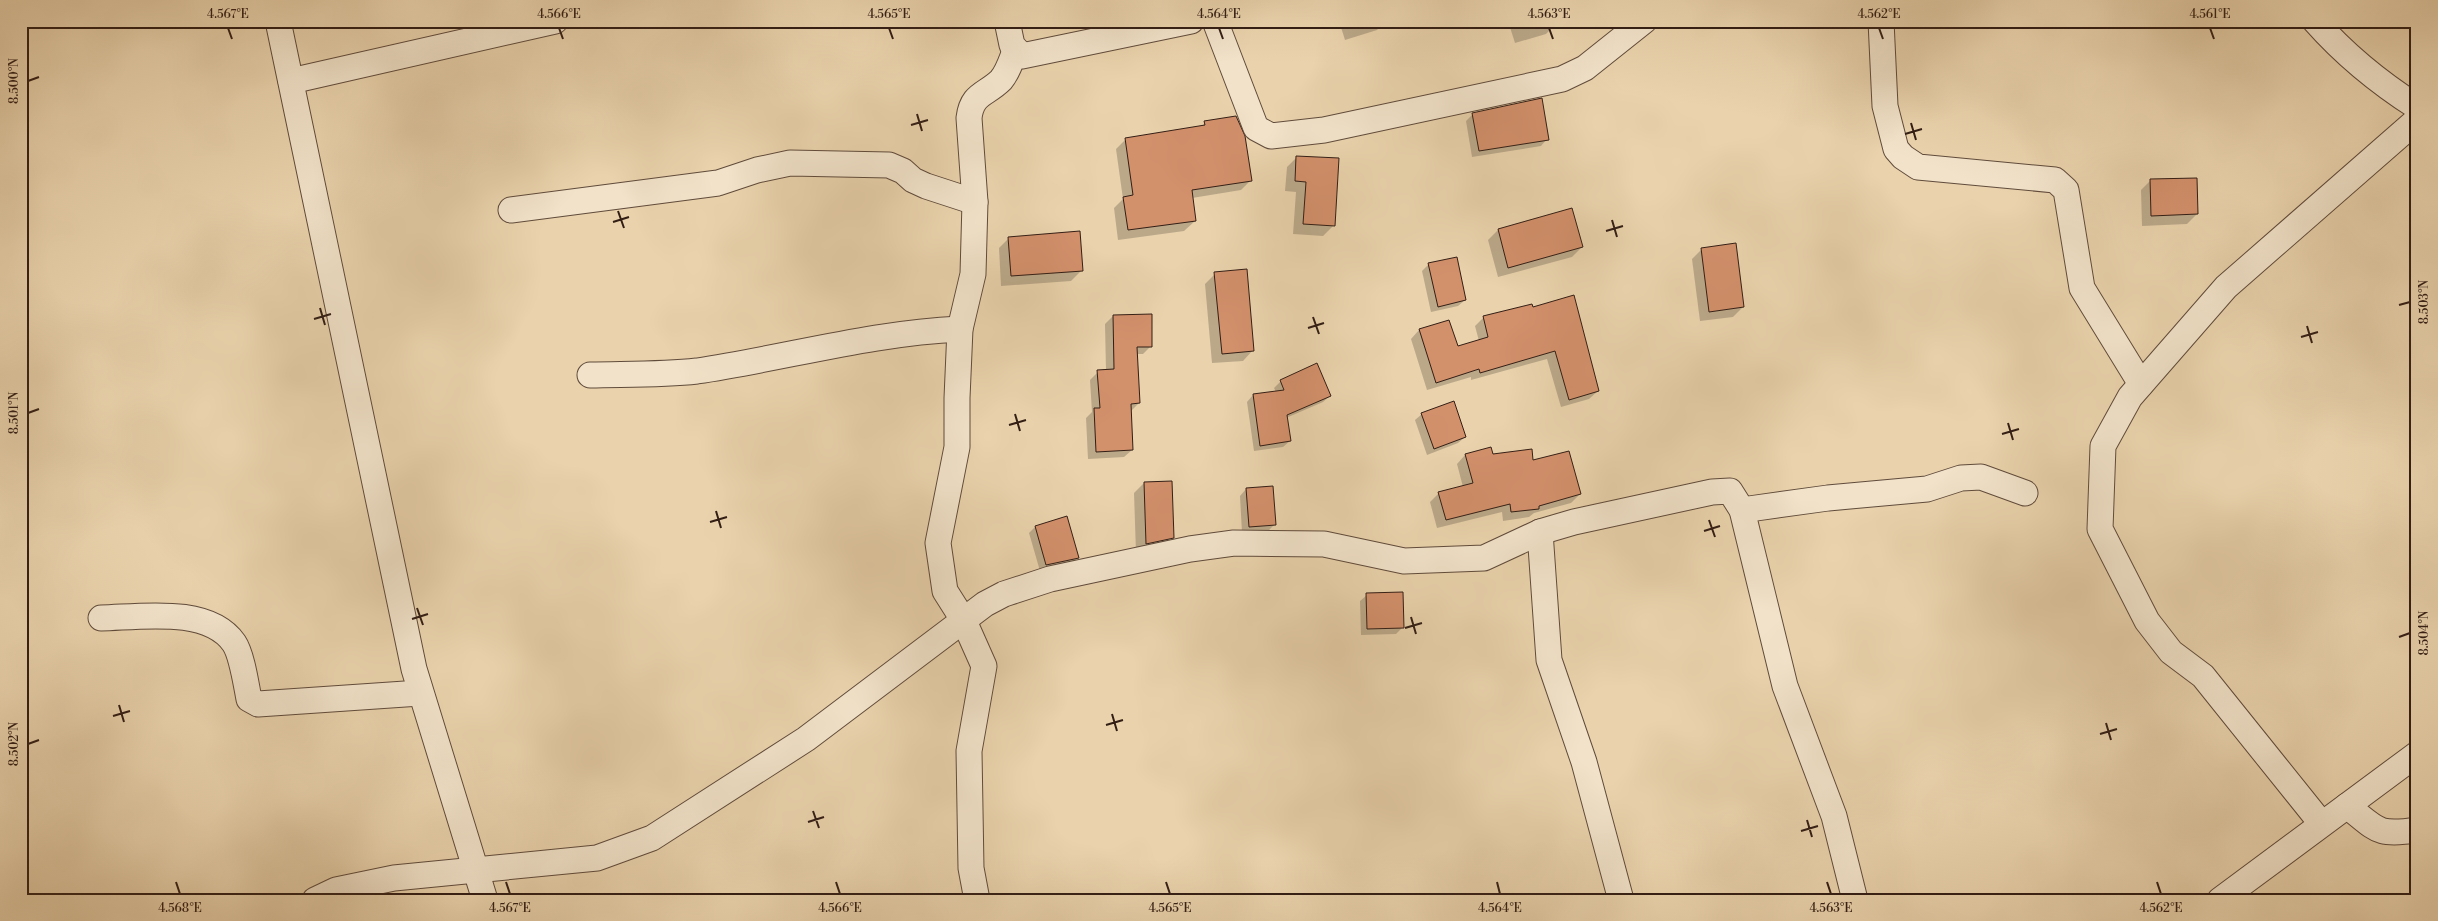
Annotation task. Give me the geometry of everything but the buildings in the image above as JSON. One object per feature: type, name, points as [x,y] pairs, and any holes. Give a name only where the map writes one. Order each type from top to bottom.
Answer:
[{"type":"street","points":[[278,21],[420,693],[477,869],[485,900]]},
{"type":"street","points":[[291,81],[555,21]]},
{"type":"street","points":[[1007,21],[1012,45],[1022,56],[1191,21]]},
{"type":"street","points":[[1215,21],[1256,128],[1271,136],[1324,130],[1562,80],[1585,68],[1644,21]]},
{"type":"street","points":[[1881,21],[1885,106],[1896,149],[1918,167],[2055,180],[2062,184],[2066,190],[2082,288],[2142,384]]},
{"type":"street","points":[[2315,21],[2342,51],[2387,88],[2417,107]]},
{"type":"street","points":[[977,900],[971,868],[970,751],[984,666],[964,621],[945,591],[938,543],[957,447],[960,329],[973,274],[974,202],[969,118],[971,106],[975,100],[1002,77],[1016,51]]},
{"type":"street","points":[[2321,824],[2204,676],[2171,652],[2147,621],[2100,529],[2103,446],[2130,397],[2226,287],[2417,120]]},
{"type":"street","points":[[511,210],[718,183],[757,170],[790,163],[889,165],[904,171],[913,180],[926,186],[974,202]]},
{"type":"street","points":[[590,375],[694,371],[774,358],[838,343],[923,331],[960,329]]},
{"type":"street","points":[[1742,510],[1828,498],[1927,489],[1961,478],[1982,476],[2026,493]]},
{"type":"street","points":[[315,900],[336,890],[394,878],[597,858],[652,838],[806,739],[985,604],[1004,594],[1050,579],[1190,549],[1234,542],[1324,544],[1404,561],[1484,558],[1540,532],[1574,522],[1712,492],[1730,491],[1742,510],[1785,686],[1834,816],[1855,900]]},
{"type":"street","points":[[1540,532],[1549,660],[1584,762],[1621,900]]},
{"type":"street","points":[[101,618],[192,617],[210,622],[236,645],[249,699],[258,704],[420,693]]},
{"type":"street","points":[[2220,900],[2417,754]]},
{"type":"street","points":[[2347,806],[2381,832],[2394,833],[2417,830]]}]
